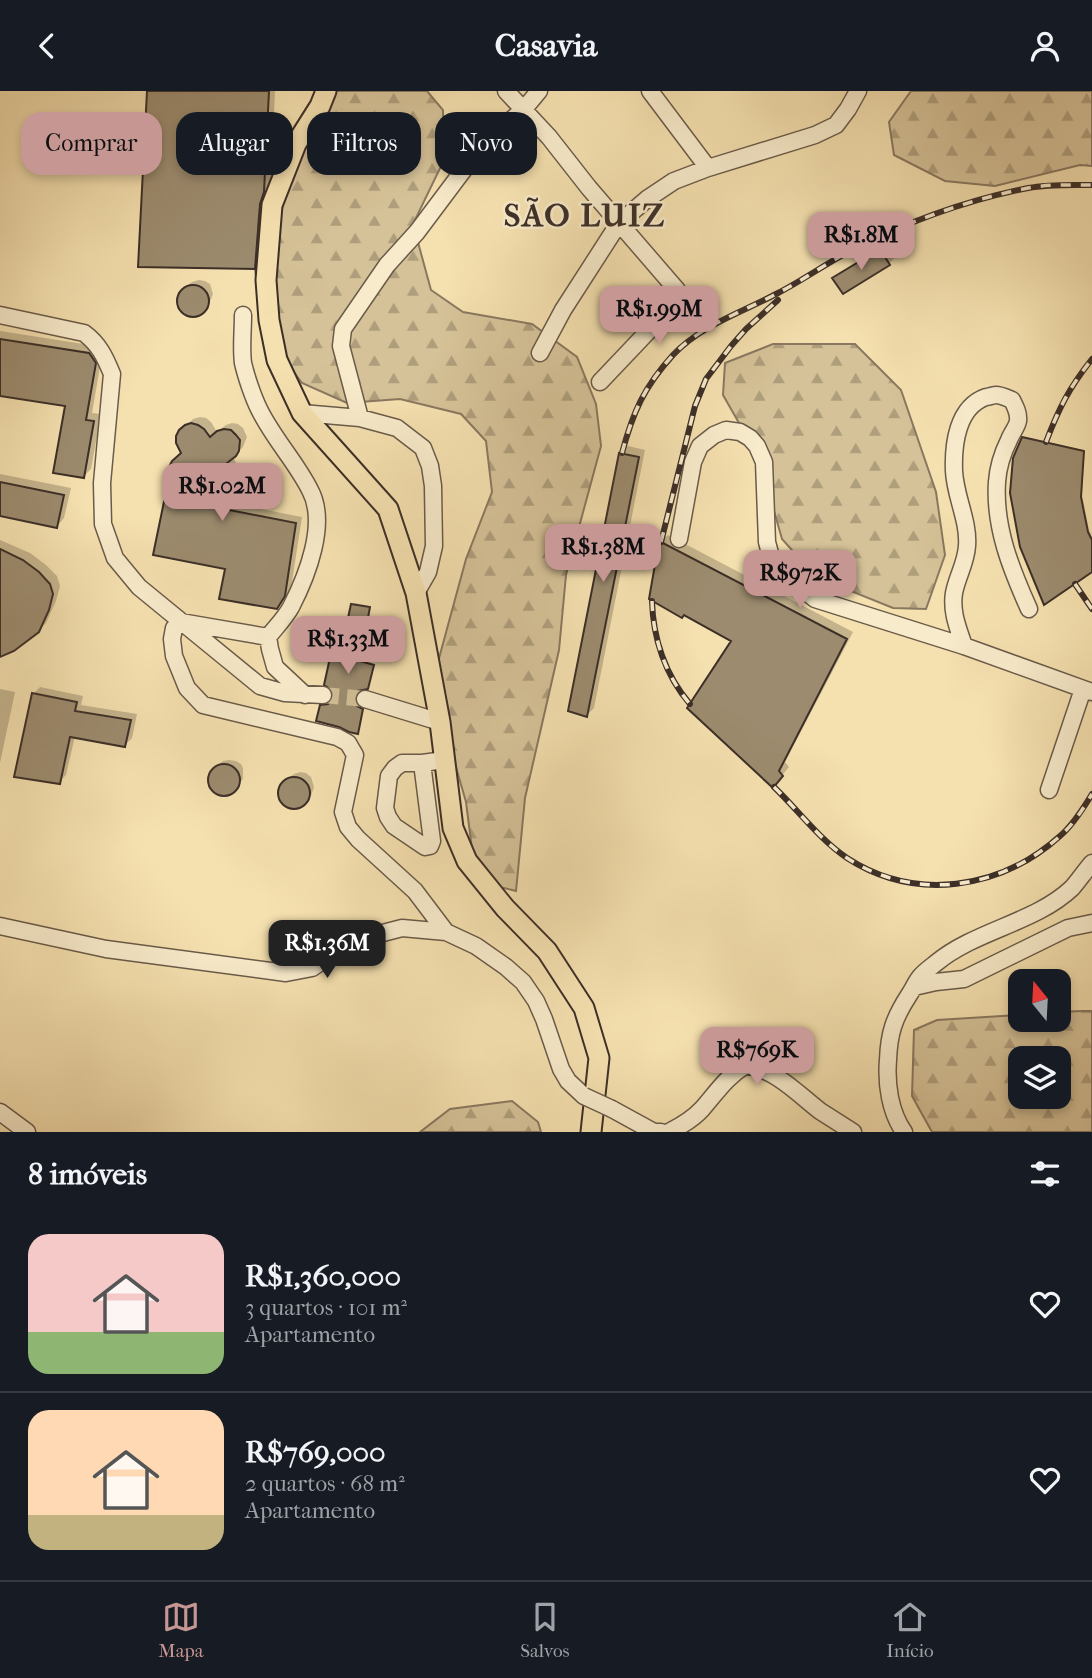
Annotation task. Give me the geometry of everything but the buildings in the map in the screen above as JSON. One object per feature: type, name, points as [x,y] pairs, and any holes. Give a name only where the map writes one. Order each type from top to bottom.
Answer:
[{"type":"main road","points":[[306,91],[323,99],[296,144],[272,205],[266,280],[269,320],[277,360],[302,413],[388,509],[416,593],[440,722],[453,828],[467,860],[505,908],[547,951],[584,1008],[599,1058],[591,1132]]},
{"type":"street","points":[[506,91],[677,290],[675,303],[600,382]]},
{"type":"street","points":[[360,418],[341,346],[343,329],[387,265],[417,232],[471,160],[539,91]]},
{"type":"street","points":[[650,91],[708,168]]},
{"type":"street","points":[[540,353],[619,223],[646,199],[674,181],[815,135],[836,125],[858,91]]},
{"type":"street","points":[[0,315],[84,333],[93,339],[106,359],[111,374],[102,483],[103,524],[115,558],[139,587],[260,686],[285,694],[323,695]]},
{"type":"street","points":[[243,315],[243,363],[257,407],[312,493],[318,514],[316,536],[305,576],[290,609],[268,637],[275,667],[305,695]]},
{"type":"street","points":[[964,646],[954,618],[954,593],[967,545],[954,473],[955,446],[959,425],[969,407],[995,394],[1012,400],[1017,411],[1018,423],[998,467],[998,510],[1003,543],[1014,576],[1030,609]]},
{"type":"street","points":[[302,413],[360,418],[397,428],[423,448],[430,466],[433,486],[434,546],[428,572],[416,593]]},
{"type":"street","points":[[678,539],[693,462],[700,446],[726,430],[740,432],[750,438],[764,462],[767,542],[771,558],[786,575],[815,599],[964,646],[1087,691],[1049,790]]},
{"type":"street","points":[[181,622],[268,637]]},
{"type":"street","points":[[181,622],[174,628],[174,656],[187,688],[203,705],[337,737],[348,743],[355,755],[343,812],[348,827],[415,891],[446,932]]},
{"type":"street","points":[[365,699],[440,722]]},
{"type":"street","points":[[422,763],[432,841],[430,846],[425,847],[394,826],[388,817],[385,808],[389,776],[401,763],[445,760]]},
{"type":"street","points":[[904,1132],[890,1100],[887,1070],[889,1039],[898,1012],[921,976],[954,950],[1017,921],[1072,888],[1092,863]]},
{"type":"street","points":[[914,987],[964,979],[1068,927],[1092,923]]},
{"type":"street","points":[[0,926],[106,949],[286,973],[313,968],[352,941],[402,928],[446,932],[476,946],[523,982],[544,1019],[561,1069],[568,1081],[584,1096],[654,1132],[662,1132]]},
{"type":"street","points":[[668,1132],[689,1121],[734,1071],[746,1065],[759,1067],[783,1081],[853,1132]]},
{"type":"street","points":[[0,1112],[27,1132]]},
{"type":"green space","points":[[331,91],[427,91],[443,110],[435,112],[437,175],[413,224],[431,290],[463,312],[532,324],[577,357],[596,404],[601,446],[566,575],[559,650],[525,798],[516,891],[476,881],[466,802],[432,684],[466,559],[492,492],[486,441],[461,414],[400,399],[347,403],[302,383],[278,351],[259,299],[247,209],[258,175],[293,175],[293,133],[307,123],[307,175],[421,175],[421,112],[316,112]]},
{"type":"green space","points":[[911,91],[1092,91],[1092,166],[1080,165],[995,186],[945,181],[894,155],[889,122]]},
{"type":"green space","points":[[773,344],[855,344],[901,390],[936,492],[945,555],[926,609],[893,608],[816,577],[782,539],[759,458],[723,395],[725,363]]},
{"type":"green space","points":[[1092,1011],[1092,1132],[932,1132],[912,1096],[914,1030],[937,1020],[1008,1016],[1008,1033],[1071,1033],[1071,1012]]},
{"type":"green space","points":[[512,1101],[538,1122],[541,1132],[420,1132],[450,1109]]},
{"type":"tunnel","points":[[323,695],[365,699]]},
{"type":"railway","points":[[622,453],[635,412],[654,378],[673,355],[709,327],[787,288],[852,250],[938,213],[1028,188],[1092,185]]},
{"type":"railway","points":[[661,542],[695,406],[706,379],[746,329],[778,300]]},
{"type":"railway","points":[[1046,442],[1065,399],[1092,359]]},
{"type":"railway","points":[[1075,584],[1092,609]]},
{"type":"railway","points":[[652,601],[655,629],[662,655],[674,681],[690,704]]},
{"type":"railway","points":[[774,787],[818,833],[847,858],[873,872],[901,881],[928,885],[956,884],[1011,868],[1036,854],[1065,832],[1092,794]]},
{"type":"district","name":"SÃO LUIZ","points":[[585,215]]}]
